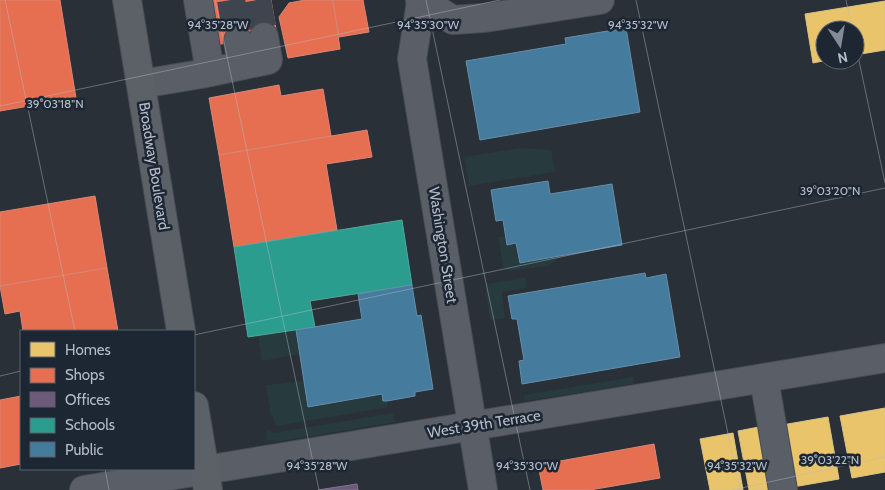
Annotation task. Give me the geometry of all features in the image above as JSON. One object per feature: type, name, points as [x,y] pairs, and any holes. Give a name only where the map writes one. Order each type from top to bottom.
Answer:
[{"type":"main road","name":"Broadway Boulevard","points":[[127,0],[181,330]]},
{"type":"main road","points":[[195,412],[206,480]]},
{"type":"street","points":[[198,0],[210,72]]},
{"type":"street","points":[[420,1],[453,20],[484,18],[600,0]]},
{"type":"street","name":"Washington Street","points":[[420,1],[412,59],[483,490]]},
{"type":"street","points":[[141,84],[210,72],[248,48]]},
{"type":"street","name":"West 39th Terrace","points":[[84,490],[206,480],[473,426],[885,358]]},
{"type":"street","points":[[764,378],[783,490]]},
{"type":"green space","points":[[521,148],[551,150],[555,172],[469,186],[464,157]]},
{"type":"green space","points":[[505,236],[507,245],[516,243],[520,263],[560,256],[548,266],[507,271],[503,266],[498,237]]},
{"type":"green space","points":[[526,278],[527,288],[502,292],[505,318],[490,320],[485,284]]},
{"type":"green space","points":[[296,330],[300,354],[262,361],[258,336]]},
{"type":"green space","points":[[633,377],[634,384],[525,401],[524,395]]},
{"type":"green space","points":[[304,381],[308,407],[382,394],[383,401],[387,401],[388,407],[277,426],[273,415],[271,415],[266,385]]},
{"type":"green space","points":[[393,413],[395,422],[281,441],[266,440],[267,429],[274,433]]},
{"type":"building: Homes","points":[[885,1],[885,50],[865,53],[865,20],[815,20],[815,63],[813,63],[805,14]]},
{"type":"building: Homes","points":[[885,408],[885,472],[852,478],[840,416]]},
{"type":"building: Homes","points":[[828,417],[839,479],[793,487],[782,425]]},
{"type":"building: Homes","points":[[764,426],[775,489],[749,490],[738,431]]},
{"type":"building: Homes","points":[[733,433],[743,490],[710,490],[700,439]]},
{"type":"building: Shops","points":[[0,0],[60,0],[76,98],[0,111]]},
{"type":"building: Shops","points":[[208,0],[271,0],[277,35],[215,45]]},
{"type":"building: Shops","points":[[305,0],[333,0],[340,49],[288,58],[279,17],[289,3]]},
{"type":"building: Shops","points":[[333,0],[363,0],[369,32],[339,37]]},
{"type":"building: Shops","points":[[279,85],[281,96],[323,89],[331,136],[219,155],[209,98]]},
{"type":"building: Shops","points":[[367,130],[372,157],[326,164],[337,230],[234,247],[219,155]]},
{"type":"building: Shops","points":[[95,196],[107,268],[0,286],[0,212]]},
{"type":"building: Shops","points":[[107,268],[118,330],[23,330],[20,311],[5,314],[0,286]]},
{"type":"building: Shops","points":[[20,396],[20,464],[0,468],[0,400]]},
{"type":"building: Shops","points":[[654,444],[660,478],[590,490],[543,490],[538,465]]},
{"type":"building: Offices","points":[[357,484],[358,490],[318,490]]},
{"type":"building: Schools","points":[[402,220],[412,285],[310,301],[315,327],[248,337],[234,247]]},
{"type":"building: Public","points":[[626,28],[640,112],[480,140],[466,61],[566,44],[565,38]]},
{"type":"building: Public","points":[[548,181],[550,194],[612,184],[622,245],[520,263],[516,243],[507,245],[503,220],[496,221],[491,190]]},
{"type":"building: Public","points":[[645,273],[646,278],[666,274],[680,357],[522,384],[519,361],[524,360],[517,319],[512,319],[508,296]]},
{"type":"building: Public","points":[[412,285],[417,316],[421,315],[433,389],[415,392],[415,396],[387,401],[383,401],[382,394],[308,407],[296,330],[362,319],[358,294]]},
{"type":"tunnel","points":[[231,0],[238,41]]},
{"type":"tunnel","points":[[257,0],[264,37]]}]
